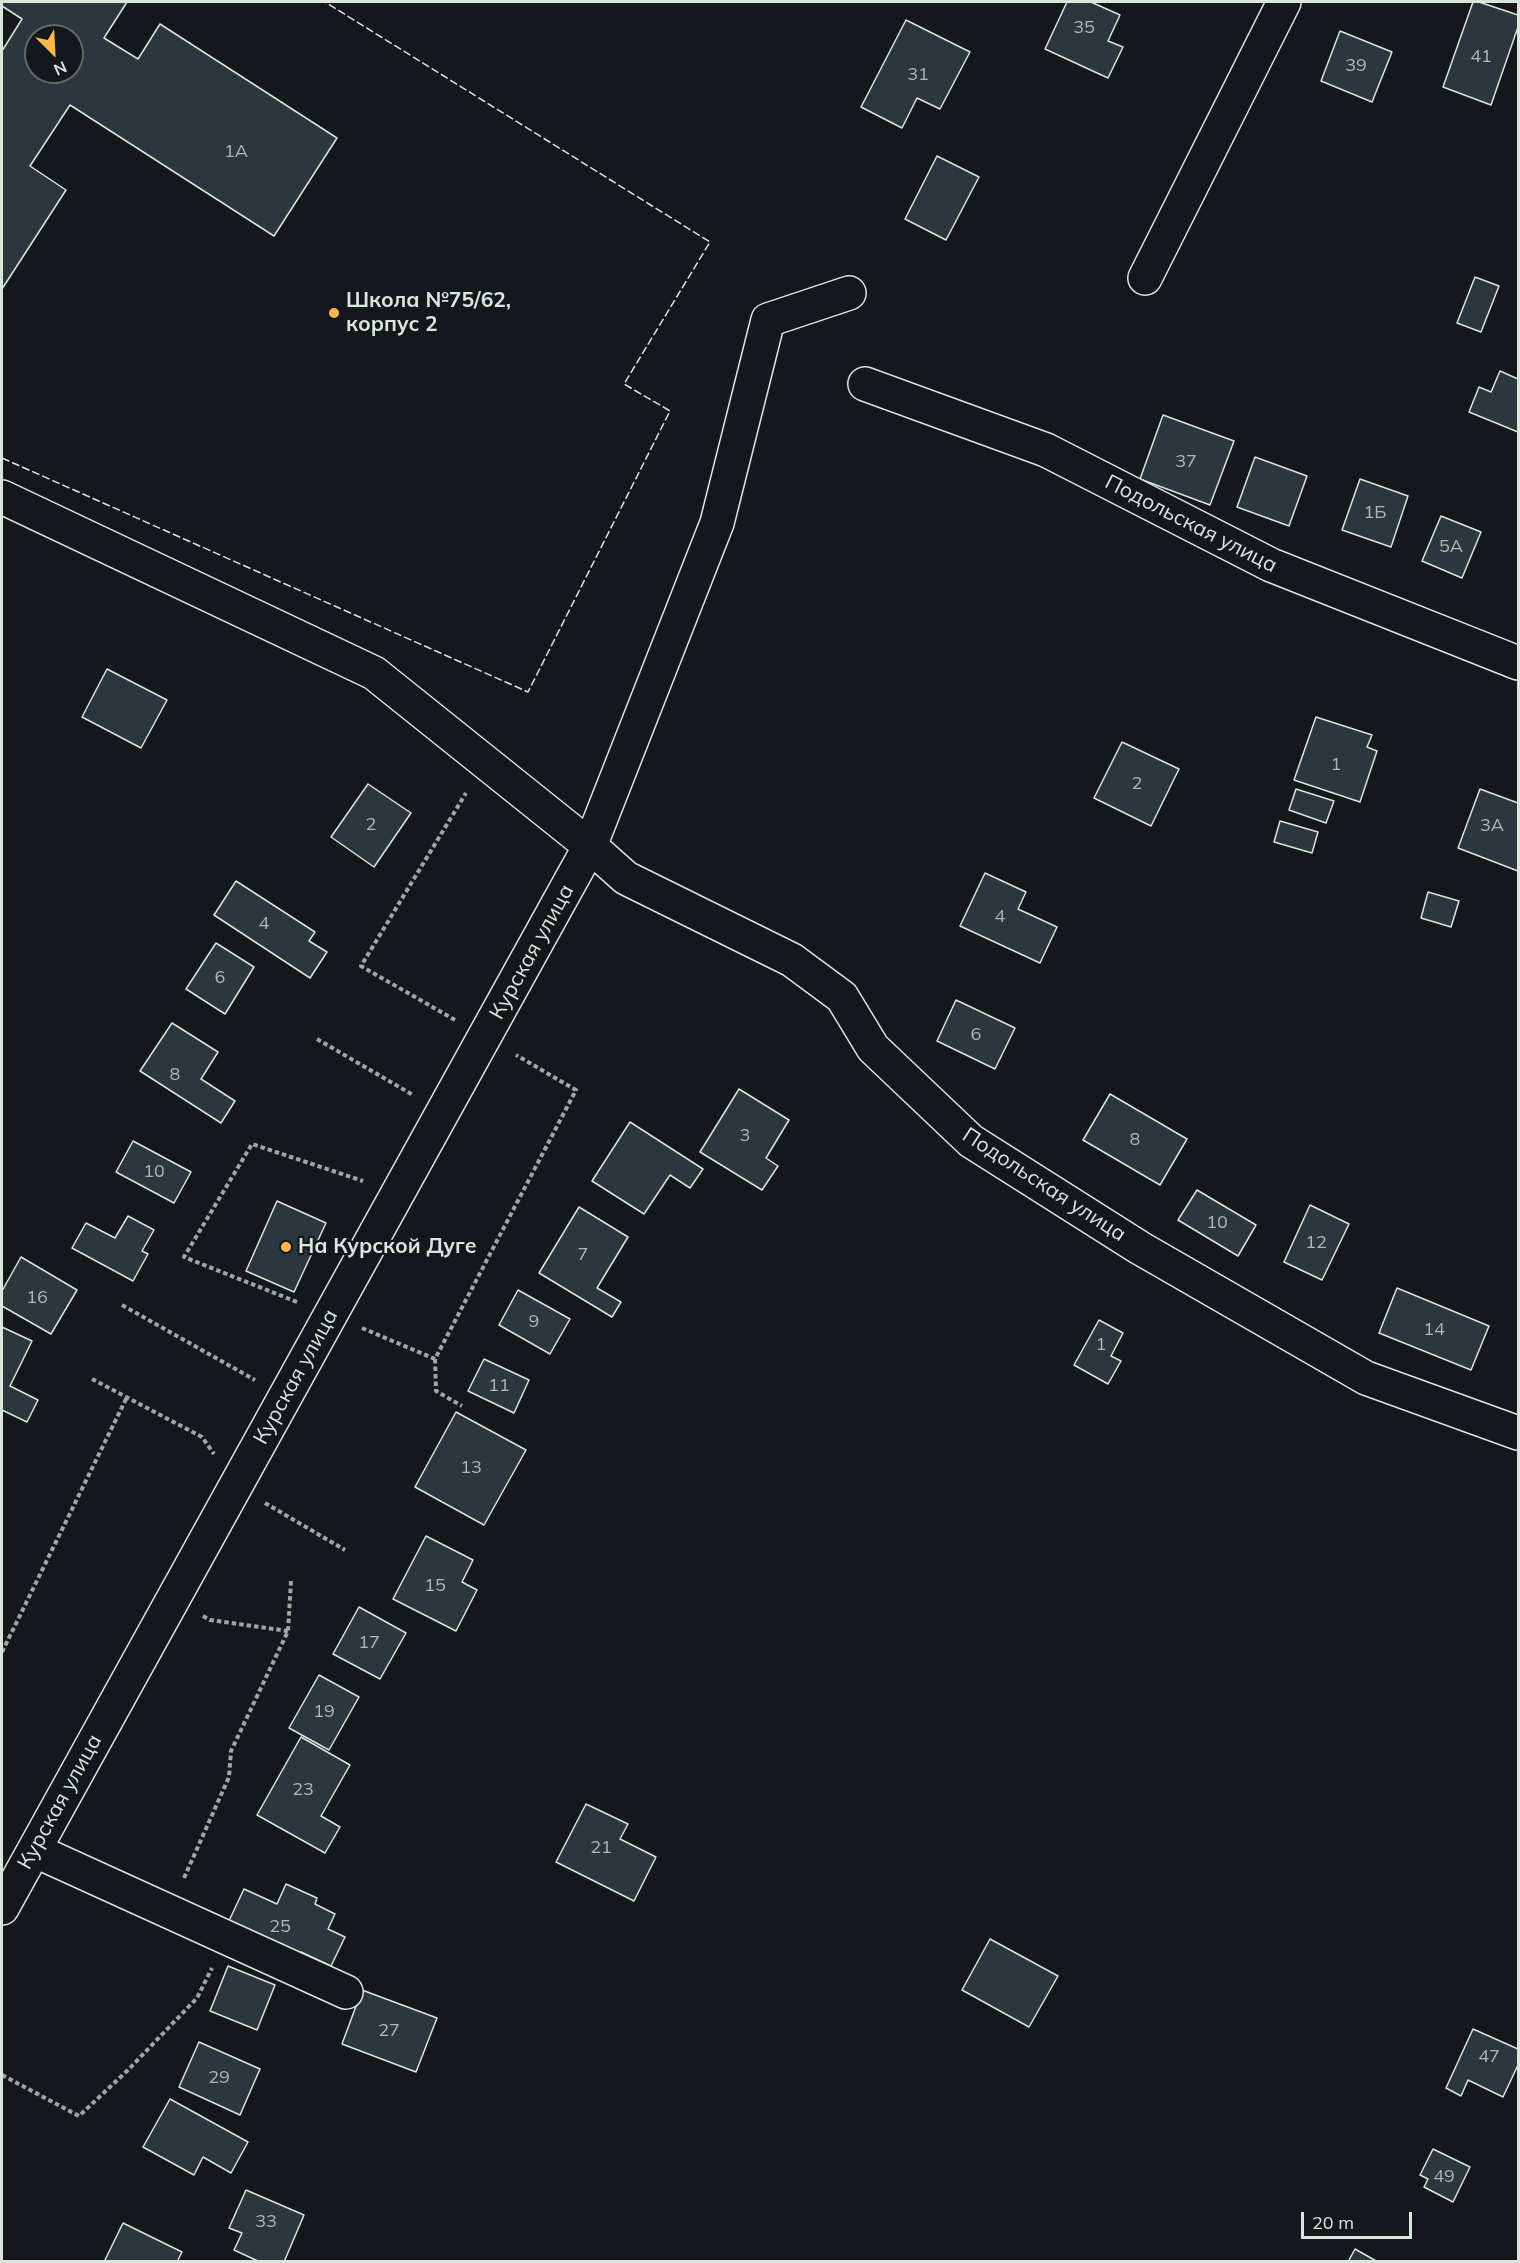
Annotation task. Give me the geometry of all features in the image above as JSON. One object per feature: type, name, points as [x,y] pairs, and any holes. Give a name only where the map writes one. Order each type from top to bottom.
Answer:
[{"type":"street","points":[[1145,278],[1284,2]]},
{"type":"street","name":"Курская улица","points":[[2,1908],[590,846],[717,523],[768,320],[849,293]]},
{"type":"street","name":"Подольская улица","points":[[865,384],[1046,450],[1271,565],[1518,663]]},
{"type":"street","name":"Подольская улица","points":[[2,497],[374,673],[590,846],[626,878],[792,960],[842,998],[873,1048],[971,1141],[1140,1248],[1366,1378],[1518,1433]]},
{"type":"street","points":[[34,1850],[346,1992]]},
{"type":"path","points":[[317,1040],[443,1112]]},
{"type":"path","points":[[330,1315],[184,1257],[252,1144],[398,1192]]},
{"type":"path","points":[[122,1305],[284,1397]]},
{"type":"path","points":[[435,1359],[436,1391],[462,1406]]},
{"type":"path","points":[[2,1652],[127,1397]]},
{"type":"path","points":[[169,1912],[229,1777],[231,1752],[288,1631],[291,1581]]},
{"type":"path","points":[[172,1600],[210,1620],[288,1631]]},
{"type":"path","points":[[2,2076],[79,2116],[128,2070],[197,1998],[226,1938]]},
{"type":"building","points":[[2,2],[127,2],[104,38],[138,59],[160,24],[337,138],[274,236],[70,105],[30,166],[66,190],[2,289],[2,51],[22,19],[2,6]]},
{"type":"building","points":[[1067,2],[1091,2],[1120,15],[1108,41],[1123,47],[1108,78],[1045,49]]},
{"type":"building","points":[[1473,2],[1518,15],[1518,27],[1491,105],[1443,87]]},
{"type":"building","points":[[906,20],[970,52],[940,109],[917,98],[902,128],[861,107]]},
{"type":"building","points":[[1340,31],[1392,52],[1372,102],[1321,81]]},
{"type":"building","points":[[937,156],[979,177],[946,240],[905,219]]},
{"type":"building","points":[[1475,277],[1499,286],[1481,332],[1457,323]]},
{"type":"building","points":[[1500,371],[1518,379],[1518,432],[1469,412],[1479,387],[1491,392]]},
{"type":"building","points":[[1163,415],[1234,441],[1210,505],[1140,479]]},
{"type":"building","points":[[1255,457],[1307,476],[1289,526],[1237,507]]},
{"type":"building","points":[[1360,479],[1408,496],[1391,547],[1342,530]]},
{"type":"building","points":[[1441,516],[1481,532],[1462,578],[1422,561]]},
{"type":"building","points":[[107,669],[167,700],[141,748],[82,717]]},
{"type":"building","points":[[1316,717],[1372,735],[1367,747],[1377,751],[1360,802],[1294,780]]},
{"type":"building","points":[[1122,742],[1179,769],[1151,826],[1094,798]]},
{"type":"building","points":[[368,784],[411,813],[374,867],[331,837]]},
{"type":"building","points":[[1296,789],[1334,801],[1326,823],[1289,810]]},
{"type":"building","points":[[1480,789],[1518,803],[1518,871],[1458,848]]},
{"type":"building","points":[[1280,821],[1318,832],[1312,853],[1274,842]]},
{"type":"building","points":[[985,873],[1026,892],[1018,909],[1057,927],[1040,963],[960,926]]},
{"type":"building","points":[[236,881],[315,932],[309,941],[327,952],[310,978],[214,915]]},
{"type":"building","points":[[1428,892],[1459,901],[1451,927],[1421,918]]},
{"type":"building","points":[[216,943],[254,967],[225,1014],[186,989]]},
{"type":"building","points":[[956,1000],[1015,1028],[995,1069],[937,1041]]},
{"type":"building","points":[[172,1023],[218,1052],[201,1079],[235,1101],[221,1123],[140,1071]]},
{"type":"building","points":[[739,1089],[789,1120],[766,1158],[778,1166],[762,1190],[700,1152]]},
{"type":"building","points":[[1110,1094],[1187,1139],[1160,1185],[1083,1140]]},
{"type":"building","points":[[630,1122],[703,1169],[690,1188],[670,1175],[644,1214],[592,1181]]},
{"type":"building","points":[[133,1141],[191,1172],[174,1203],[116,1172]]},
{"type":"building","points":[[1197,1190],[1256,1225],[1238,1256],[1178,1220]]},
{"type":"building","name":"На Курской Дуге","points":[[277,1201],[326,1223],[294,1292],[246,1271]]},
{"type":"building","points":[[1310,1205],[1349,1224],[1322,1280],[1284,1262]]},
{"type":"building","points":[[579,1207],[628,1237],[597,1288],[621,1302],[612,1317],[539,1273]]},
{"type":"building","points":[[128,1216],[154,1230],[142,1251],[148,1254],[133,1281],[72,1248],[86,1223],[115,1238]]},
{"type":"building","points":[[21,1257],[77,1290],[51,1334],[2,1306],[2,1291]]},
{"type":"building","points":[[1397,1288],[1489,1326],[1471,1370],[1379,1333]]},
{"type":"building","points":[[518,1290],[570,1319],[550,1354],[499,1325]]},
{"type":"building","points":[[1099,1320],[1123,1333],[1111,1356],[1121,1361],[1108,1384],[1074,1365]]},
{"type":"building","points":[[2,1327],[32,1341],[10,1386],[38,1400],[27,1422],[2,1410]]},
{"type":"building","points":[[484,1359],[529,1380],[514,1413],[468,1391]]},
{"type":"building","points":[[456,1412],[526,1450],[484,1525],[415,1487]]},
{"type":"building","points":[[426,1536],[473,1560],[462,1582],[477,1590],[456,1631],[393,1599]]},
{"type":"building","points":[[359,1607],[406,1633],[380,1679],[333,1654]]},
{"type":"building","points":[[319,1675],[359,1697],[329,1750],[289,1728]]},
{"type":"building","points":[[301,1737],[350,1765],[321,1816],[340,1827],[325,1853],[257,1815]]},
{"type":"building","points":[[586,1804],[628,1824],[620,1839],[656,1857],[634,1901],[556,1862]]},
{"type":"building","points":[[286,1884],[317,1898],[315,1904],[335,1914],[328,1929],[345,1937],[331,1966],[301,1952],[298,1958],[227,1925],[244,1889],[277,1904]]},
{"type":"building","points":[[990,1939],[1058,1976],[1029,2027],[962,1990]]},
{"type":"building","points":[[228,1966],[275,1985],[257,2030],[210,2011]]},
{"type":"building","points":[[362,1990],[437,2018],[416,2072],[342,2044]]},
{"type":"building","points":[[1473,2029],[1518,2049],[1518,2065],[1503,2097],[1468,2080],[1461,2096],[1446,2088]]},
{"type":"building","points":[[199,2042],[260,2069],[240,2115],[179,2087]]},
{"type":"building","points":[[170,2099],[248,2142],[231,2173],[203,2157],[194,2175],[143,2147]]},
{"type":"building","points":[[1433,2149],[1470,2167],[1453,2202],[1424,2187],[1428,2179],[1420,2175]]},
{"type":"building","points":[[246,2190],[304,2215],[284,2262],[260,2262],[234,2250],[242,2233],[229,2228]]},
{"type":"building","points":[[123,2223],[182,2252],[177,2262],[104,2262]]},
{"type":"building","points":[[1355,2249],[1378,2262],[1348,2262]]},
{"type":"fence","points":[[2,458],[528,692],[670,411],[624,384],[710,242],[325,2]]},
{"type":"place","name":"Школа №75/62, корпус 2","points":[[334,313]]},
{"type":"place","name":"На Курской Дуге","points":[[286,1247]]}]
